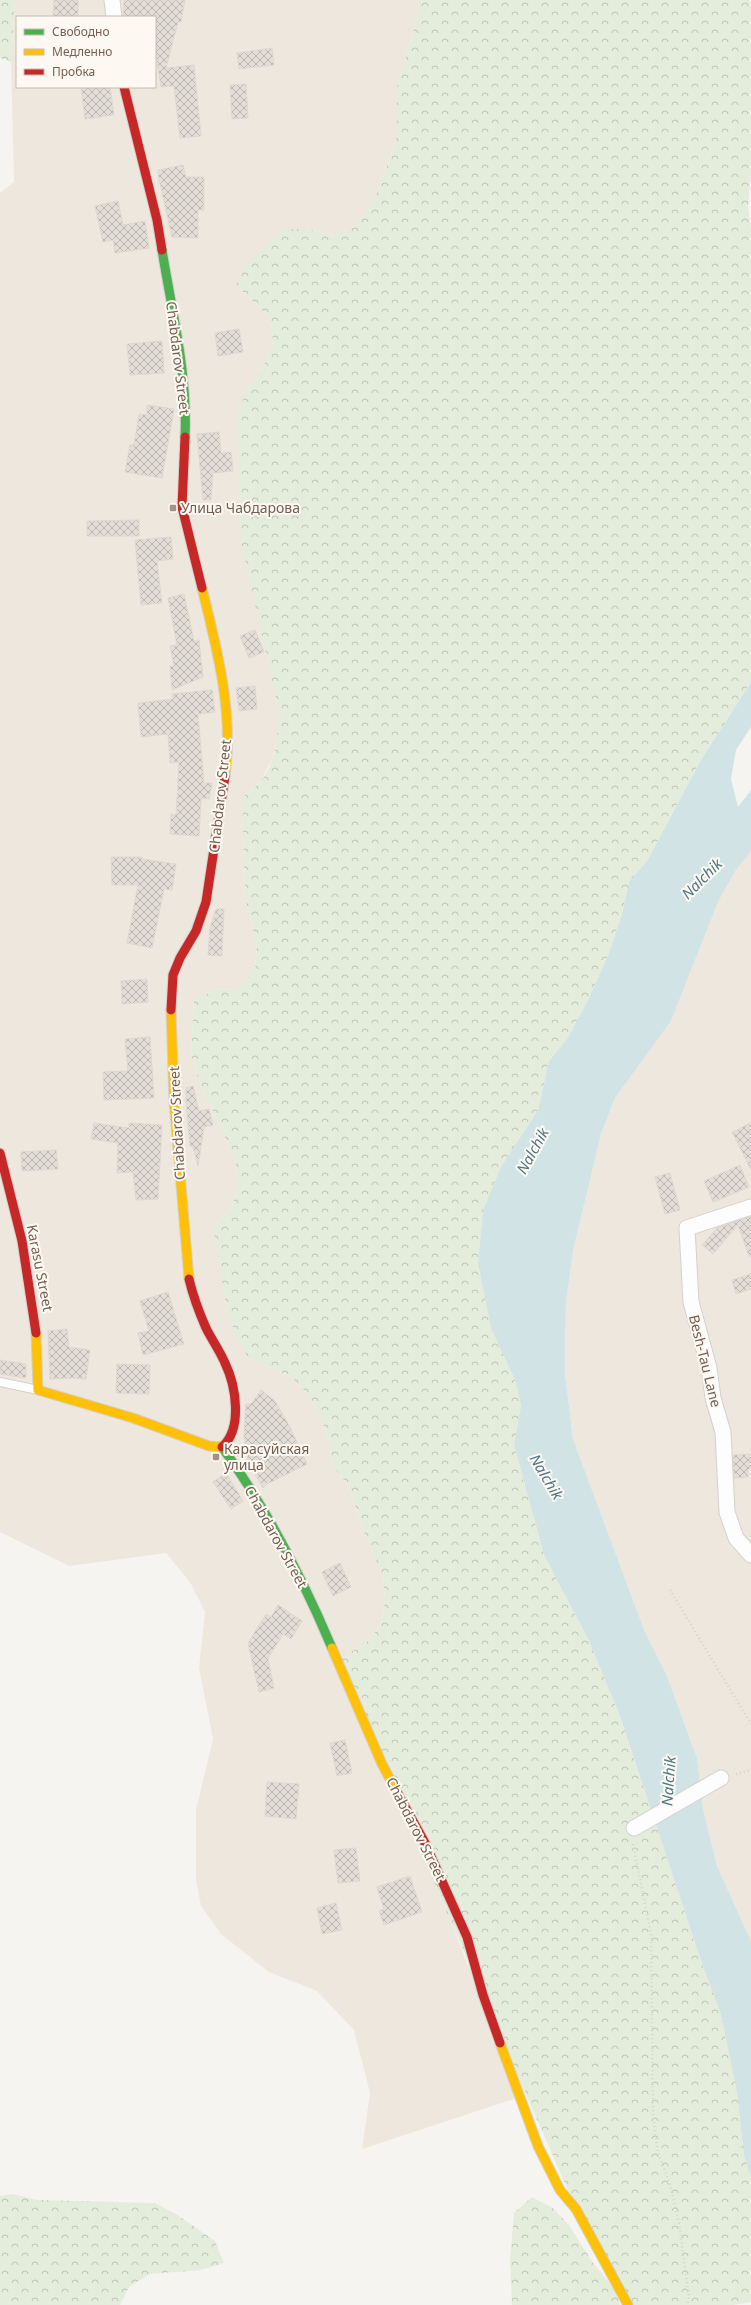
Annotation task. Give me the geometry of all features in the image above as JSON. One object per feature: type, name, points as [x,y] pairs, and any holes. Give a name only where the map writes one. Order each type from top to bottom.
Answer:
[{"type":"street","points":[[112,0],[114,16]]},
{"type":"street","name":"Chabdarov Street","points":[[124,88],[157,220],[183,378],[186,414],[182,507],[214,636],[226,704],[228,731],[226,768],[206,902],[196,931],[176,969],[171,994],[174,1102],[188,1275],[191,1292],[215,1345],[227,1366],[232,1387],[235,1420],[233,1433],[227,1445],[222,1447],[237,1468],[295,1566],[382,1764],[402,1798],[437,1868],[467,1937],[483,1995],[538,2146],[549,2171],[560,2190],[576,2209],[628,2305]]},
{"type":"street","name":"Karasu Street","points":[[0,1153],[24,1248],[29,1279],[36,1325],[38,1390]]},
{"type":"street","name":"Besh-Tau Lane","points":[[751,1207],[687,1228],[691,1302],[710,1368],[713,1398],[723,1432],[726,1452],[727,1512],[736,1538],[751,1555]]},
{"type":"street","points":[[38,1390],[133,1418],[209,1446],[222,1447]]},
{"type":"street","points":[[637,1826],[719,1779]]},
{"type":"lane","points":[[0,1382],[38,1390]]},
{"type":"path","points":[[670,1590],[751,1724]]},
{"type":"path","points":[[637,1826],[632,1844],[651,1934],[653,2116],[658,2153],[670,2184],[679,2223],[689,2298],[687,2305]]},
{"type":"shaded area","points":[[15,0],[418,0],[419,12],[397,87],[397,136],[381,184],[370,207],[356,226],[333,235],[308,229],[236,285],[271,319],[273,345],[263,367],[248,388],[279,711],[278,735],[272,759],[261,781],[242,798],[245,897],[257,946],[255,969],[238,989],[215,990],[194,1001],[191,1054],[198,1078],[235,1159],[239,1185],[231,1209],[213,1227],[248,1358],[291,1377],[309,1395],[321,1416],[335,1468],[349,1487],[364,1532],[383,1576],[385,1601],[381,1625],[365,1644],[338,1660],[402,1798],[520,2097],[362,2149],[370,2093],[354,2030],[317,1991],[269,1972],[221,1934],[201,1906],[196,1880],[196,1810],[213,1739],[199,1668],[205,1612],[190,1582],[166,1553],[69,1566],[0,1532],[0,193],[14,182],[11,62]]},
{"type":"shaded area","points":[[751,851],[751,1941],[717,1866],[703,1809],[697,1758],[667,1676],[645,1632],[573,1439],[565,1374],[565,1344],[566,1302],[573,1251],[601,1134],[615,1098],[671,1021],[718,902],[736,870]]},
{"type":"green space","points":[[0,0],[15,0],[11,62],[0,58]]},
{"type":"green space","points":[[418,0],[749,0],[751,5],[751,174],[748,207],[751,228],[751,682],[701,760],[647,861],[629,882],[622,914],[609,953],[588,1000],[567,1039],[549,1061],[538,1110],[501,1167],[483,1210],[478,1263],[491,1329],[515,1380],[521,1405],[514,1445],[544,1555],[588,1639],[620,1716],[699,1955],[721,2015],[737,2093],[744,2156],[751,2179],[751,2302],[733,2305],[628,2305],[576,2209],[337,1660],[365,1644],[381,1625],[385,1601],[383,1576],[364,1532],[349,1487],[335,1468],[321,1416],[309,1395],[291,1377],[248,1358],[235,1333],[227,1311],[213,1227],[231,1209],[239,1185],[235,1159],[198,1078],[191,1054],[194,1001],[215,990],[238,989],[255,969],[257,946],[245,897],[242,798],[261,781],[270,765],[277,738],[279,711],[241,543],[238,412],[248,388],[263,367],[273,344],[271,319],[236,285],[248,262],[284,229],[308,229],[333,235],[356,226],[370,207],[381,184],[397,136],[397,87],[419,12]]},
{"type":"green space","points":[[13,2194],[37,2200],[155,2203],[176,2214],[215,2241],[224,2263],[201,2270],[150,2274],[129,2287],[120,2305],[0,2305],[0,2196]]},
{"type":"green space","points":[[532,2197],[553,2208],[569,2225],[591,2260],[615,2290],[620,2305],[512,2305],[510,2260],[514,2213]]},
{"type":"water","name":"Nalchik","points":[[751,682],[751,727],[736,750],[731,779],[738,807],[751,790],[751,851],[736,870],[718,902],[671,1021],[615,1098],[601,1134],[573,1251],[566,1302],[565,1374],[573,1439],[645,1632],[667,1676],[697,1758],[703,1809],[717,1866],[751,1941],[751,2179],[744,2156],[737,2093],[721,2015],[699,1955],[620,1716],[588,1639],[544,1555],[514,1445],[521,1405],[515,1380],[491,1329],[478,1263],[483,1210],[501,1167],[538,1110],[549,1061],[567,1039],[588,1000],[609,953],[622,914],[629,882],[647,861],[701,760]]},
{"type":"building","points":[[54,0],[78,0],[78,16],[53,16]]},
{"type":"building","points":[[124,0],[185,0],[181,22],[178,22],[166,68],[194,65],[201,136],[180,138],[174,86],[161,87],[156,54],[156,16],[123,16]]},
{"type":"building","points":[[272,48],[274,65],[239,69],[237,53]]},
{"type":"building","points":[[246,84],[248,118],[232,119],[230,85]]},
{"type":"building","points":[[81,88],[110,88],[114,115],[85,119]]},
{"type":"building","points":[[183,165],[186,177],[204,177],[204,210],[198,210],[198,238],[172,237],[159,179],[158,170]]},
{"type":"building","points":[[118,201],[123,225],[145,221],[149,248],[115,253],[113,240],[103,242],[95,206]]},
{"type":"building","points":[[239,329],[243,352],[218,356],[215,333]]},
{"type":"building","points":[[162,341],[164,373],[130,375],[127,344]]},
{"type":"building","points":[[147,405],[174,409],[162,478],[125,472],[130,445],[134,445],[139,414],[147,415]]},
{"type":"building","points":[[219,432],[221,453],[231,452],[233,471],[213,473],[211,500],[203,500],[197,434]]},
{"type":"building","points":[[139,520],[139,536],[87,536],[87,521]]},
{"type":"building","points":[[171,537],[173,559],[157,561],[162,603],[141,605],[135,540]]},
{"type":"building","points":[[184,594],[194,641],[199,640],[203,677],[172,690],[170,666],[174,666],[170,646],[177,645],[168,598]]},
{"type":"building","points":[[255,630],[264,652],[249,658],[240,636]]},
{"type":"building","points":[[255,686],[257,709],[239,711],[236,688]]},
{"type":"building","points":[[212,690],[215,712],[198,714],[204,783],[212,783],[209,799],[201,798],[199,836],[170,834],[171,814],[176,815],[179,762],[170,763],[168,734],[141,737],[138,703],[173,699],[172,694]]},
{"type":"building","points":[[111,857],[142,857],[142,859],[176,864],[172,890],[164,889],[152,948],[127,943],[138,885],[112,885]]},
{"type":"building","points":[[216,909],[224,909],[222,956],[208,955],[210,928]]},
{"type":"building","points":[[147,979],[148,1002],[122,1004],[121,981]]},
{"type":"building","points":[[150,1037],[154,1098],[104,1100],[103,1072],[128,1071],[125,1039]]},
{"type":"building","points":[[193,1086],[199,1111],[209,1109],[213,1125],[204,1127],[198,1166],[193,1147],[190,1146],[186,1101],[186,1088]]},
{"type":"building","points":[[94,1123],[129,1128],[129,1123],[162,1125],[158,1199],[136,1200],[133,1172],[117,1173],[118,1143],[91,1139]]},
{"type":"building","points":[[751,1123],[751,1170],[732,1132]]},
{"type":"building","points":[[56,1150],[58,1169],[22,1171],[21,1152]]},
{"type":"building","points":[[740,1165],[749,1187],[713,1202],[704,1181]]},
{"type":"building","points":[[670,1173],[680,1210],[665,1214],[655,1177]]},
{"type":"building","points":[[751,1216],[751,1256],[749,1256],[738,1225],[713,1254],[702,1245],[717,1228]]},
{"type":"building","points":[[751,1274],[751,1289],[736,1294],[732,1280]]},
{"type":"building","points":[[168,1292],[184,1344],[143,1355],[138,1333],[149,1331],[140,1301]]},
{"type":"building","points":[[67,1329],[69,1347],[90,1350],[86,1379],[50,1379],[48,1331]]},
{"type":"building","points":[[0,1360],[26,1364],[26,1378],[0,1374]]},
{"type":"building","points":[[117,1364],[150,1365],[149,1394],[116,1393]]},
{"type":"building","points":[[261,1390],[275,1401],[290,1427],[307,1464],[267,1484],[263,1488],[249,1464],[244,1436],[246,1404],[251,1404]]},
{"type":"building","points":[[751,1454],[751,1469],[748,1469],[748,1477],[734,1478],[733,1455]]},
{"type":"building","points":[[226,1473],[243,1501],[231,1509],[213,1482]]},
{"type":"building","points":[[340,1563],[351,1587],[333,1596],[322,1572]]},
{"type":"building","points":[[278,1605],[302,1621],[291,1639],[283,1634],[268,1659],[274,1688],[259,1692],[248,1643],[266,1614],[271,1617]]},
{"type":"building","points":[[345,1740],[352,1773],[337,1776],[330,1743]]},
{"type":"building","points":[[267,1782],[299,1784],[296,1819],[265,1816]]},
{"type":"building","points":[[356,1848],[360,1881],[338,1883],[334,1850]]},
{"type":"building","points":[[410,1876],[422,1912],[384,1925],[379,1911],[384,1909],[377,1887]]},
{"type":"building","points":[[336,1903],[342,1930],[322,1934],[317,1908]]},
{"type":"traffic: fast","points":[[162,250],[182,367],[185,437]]},
{"type":"traffic: fast","points":[[222,1447],[254,1495],[283,1544],[332,1648]]},
{"type":"traffic: slow","points":[[202,588],[218,658],[226,705],[227,752],[225,776]]},
{"type":"traffic: slow","points":[[171,1010],[174,1102],[189,1279]]},
{"type":"traffic: slow","points":[[36,1333],[38,1390],[133,1418],[209,1446],[222,1447]]},
{"type":"traffic: slow","points":[[332,1648],[382,1764],[398,1794]]},
{"type":"traffic: slow","points":[[500,2043],[538,2146],[560,2190],[576,2209],[628,2305]]},
{"type":"traffic: jam","points":[[124,88],[157,220],[162,250]]},
{"type":"traffic: jam","points":[[185,437],[182,507],[202,588]]},
{"type":"traffic: jam","points":[[171,1010],[173,975],[180,958],[196,931],[206,902],[225,776]]},
{"type":"traffic: jam","points":[[0,1153],[22,1241],[36,1333]]},
{"type":"traffic: jam","points":[[189,1279],[203,1322],[223,1359],[232,1383],[236,1407],[235,1419],[233,1430],[229,1439],[222,1447]]},
{"type":"traffic: jam","points":[[398,1794],[425,1843],[467,1937],[483,1995],[500,2043]]},
{"type":"place","name":"Улица Чабдарова","points":[[173,508]]},
{"type":"place","name":"Карасуйская улица","points":[[216,1457]]}]
